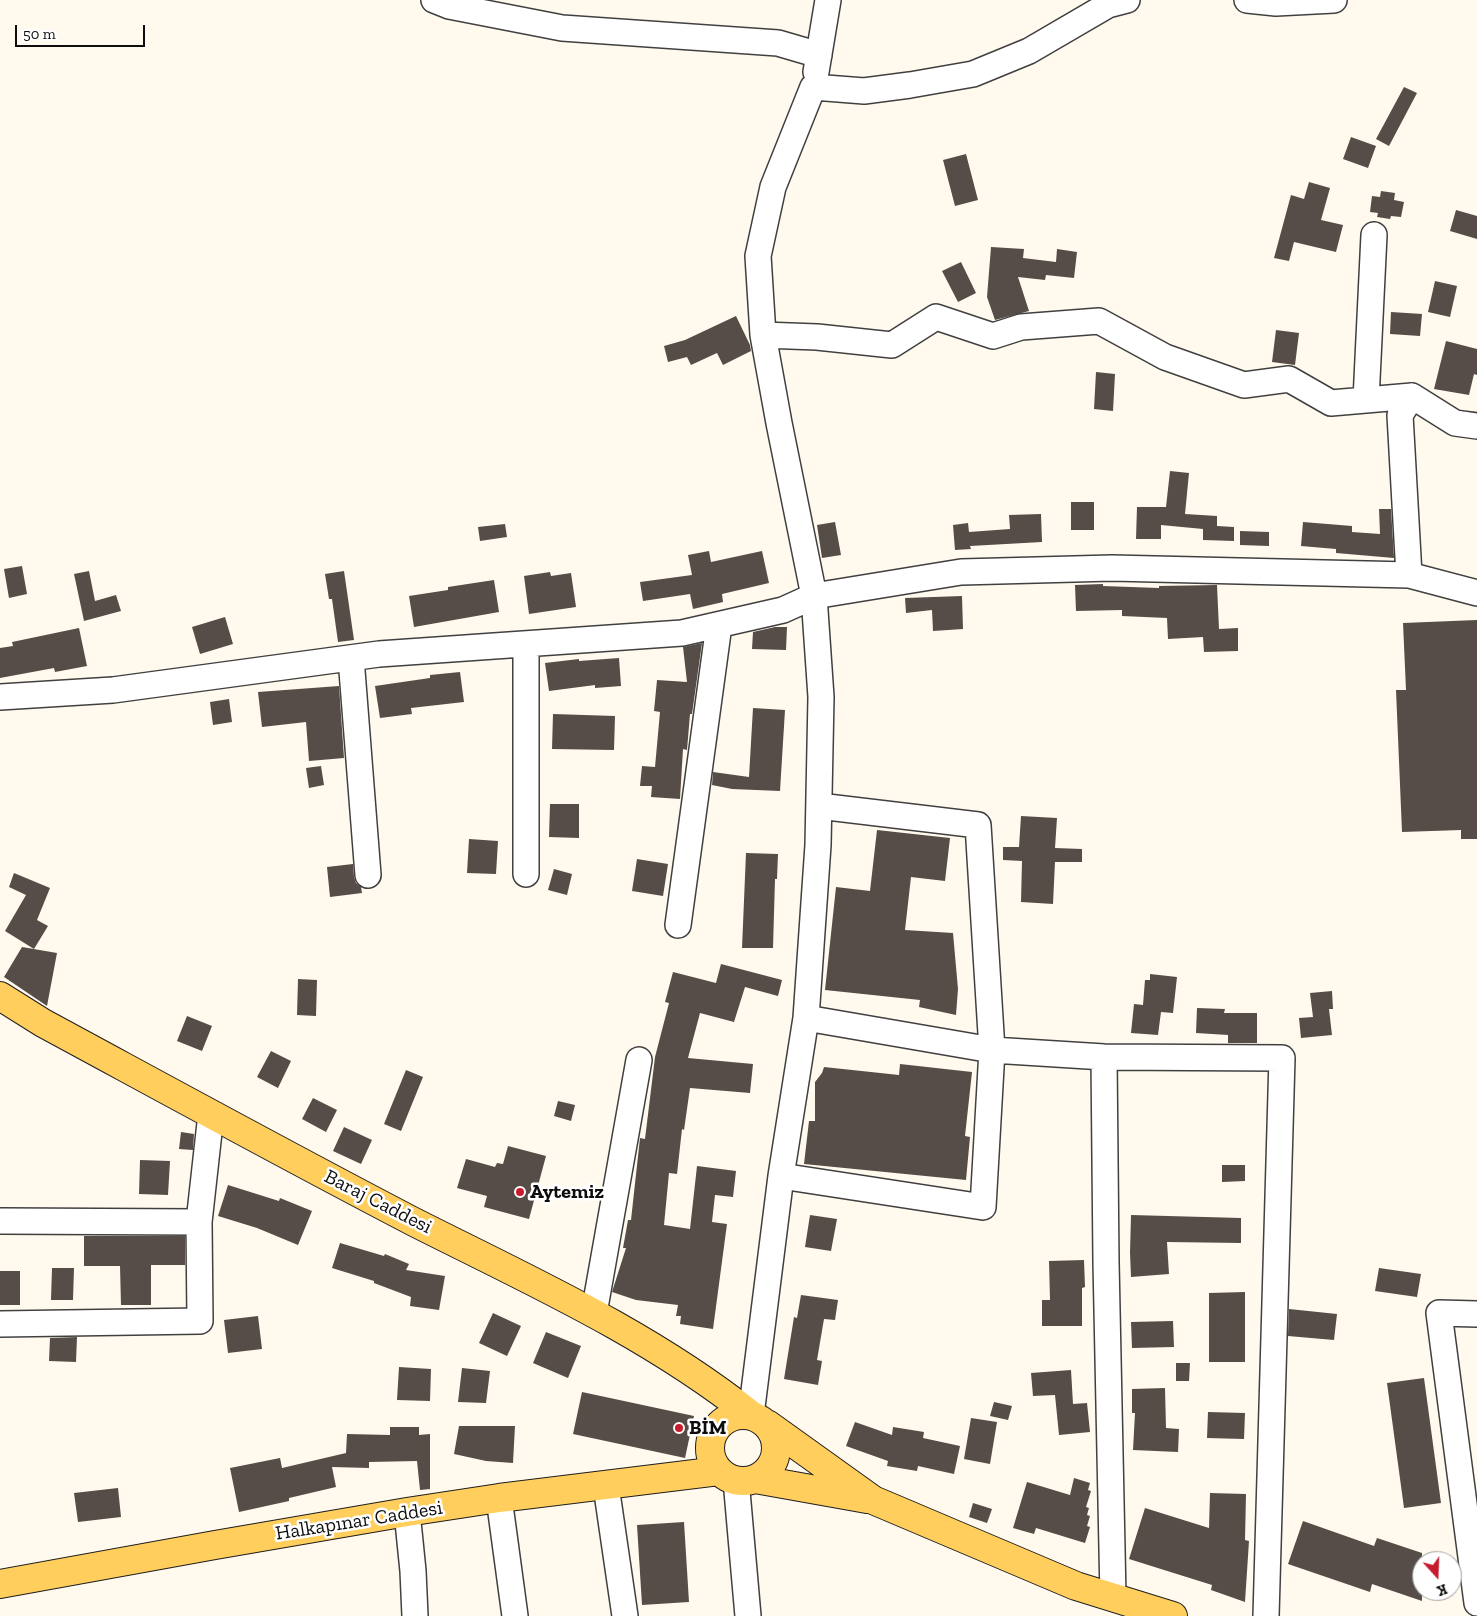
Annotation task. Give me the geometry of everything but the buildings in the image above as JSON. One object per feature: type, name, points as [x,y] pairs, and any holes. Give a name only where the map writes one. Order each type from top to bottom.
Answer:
[{"type":"main road","name":"Baraj Caddesi","points":[[0,996],[43,1023],[210,1114],[594,1313],[649,1344],[719,1389],[873,1500]]},
{"type":"main road","points":[[741,1414],[759,1419],[773,1431],[776,1440],[777,1450],[770,1468],[763,1474],[737,1477],[714,1464],[710,1455],[710,1445],[716,1427],[723,1420],[741,1414]]},
{"type":"main road","name":"Halkapınar Caddesi","points":[[0,1584],[408,1512],[499,1498],[606,1486],[737,1477],[873,1500]]},
{"type":"main road","points":[[873,1500],[1076,1586],[1173,1616]]},
{"type":"street","points":[[434,0],[449,6],[562,28],[778,42],[819,55]]},
{"type":"street","points":[[759,1419],[781,1176],[806,1018],[818,845],[821,697],[814,596],[778,423],[764,335],[758,256],[773,187],[813,87],[828,0]]},
{"type":"street","points":[[813,87],[864,91],[972,74],[1029,51],[1108,5],[1127,0]]},
{"type":"street","points":[[1247,0],[1276,3],[1334,0]]},
{"type":"street","points":[[1366,400],[1374,235]]},
{"type":"street","points":[[764,335],[817,337],[892,345],[936,317],[993,336],[1021,327],[1099,321],[1165,357],[1244,385],[1289,379],[1331,403],[1412,396],[1455,423],[1477,426]]},
{"type":"street","points":[[1409,575],[1400,415],[1412,396]]},
{"type":"street","points":[[0,697],[113,690],[379,654],[682,633],[783,610],[814,596],[962,572],[1112,568],[1409,575],[1477,593]]},
{"type":"street","points":[[678,925],[719,625]]},
{"type":"street","points":[[526,644],[526,874]]},
{"type":"street","points":[[351,658],[368,875]]},
{"type":"street","points":[[781,1176],[983,1207],[992,1050],[978,825],[819,806]]},
{"type":"street","points":[[806,1018],[992,1050],[1104,1057],[1282,1058],[1266,1616]]},
{"type":"street","points":[[1104,1057],[1113,1598]]},
{"type":"street","points":[[594,1313],[639,1060]]},
{"type":"street","points":[[0,1324],[200,1321],[199,1222],[210,1114]]},
{"type":"street","points":[[0,1221],[199,1222]]},
{"type":"street","points":[[1477,1314],[1439,1314],[1477,1603]]},
{"type":"street","points":[[737,1477],[748,1616]]},
{"type":"street","points":[[606,1486],[625,1616]]},
{"type":"street","points":[[499,1498],[515,1616]]},
{"type":"street","points":[[408,1512],[415,1616]]},
{"type":"place","name":"Aytemiz","points":[[520,1192]]},
{"type":"place","name":"BİM","points":[[679,1428]]}]
